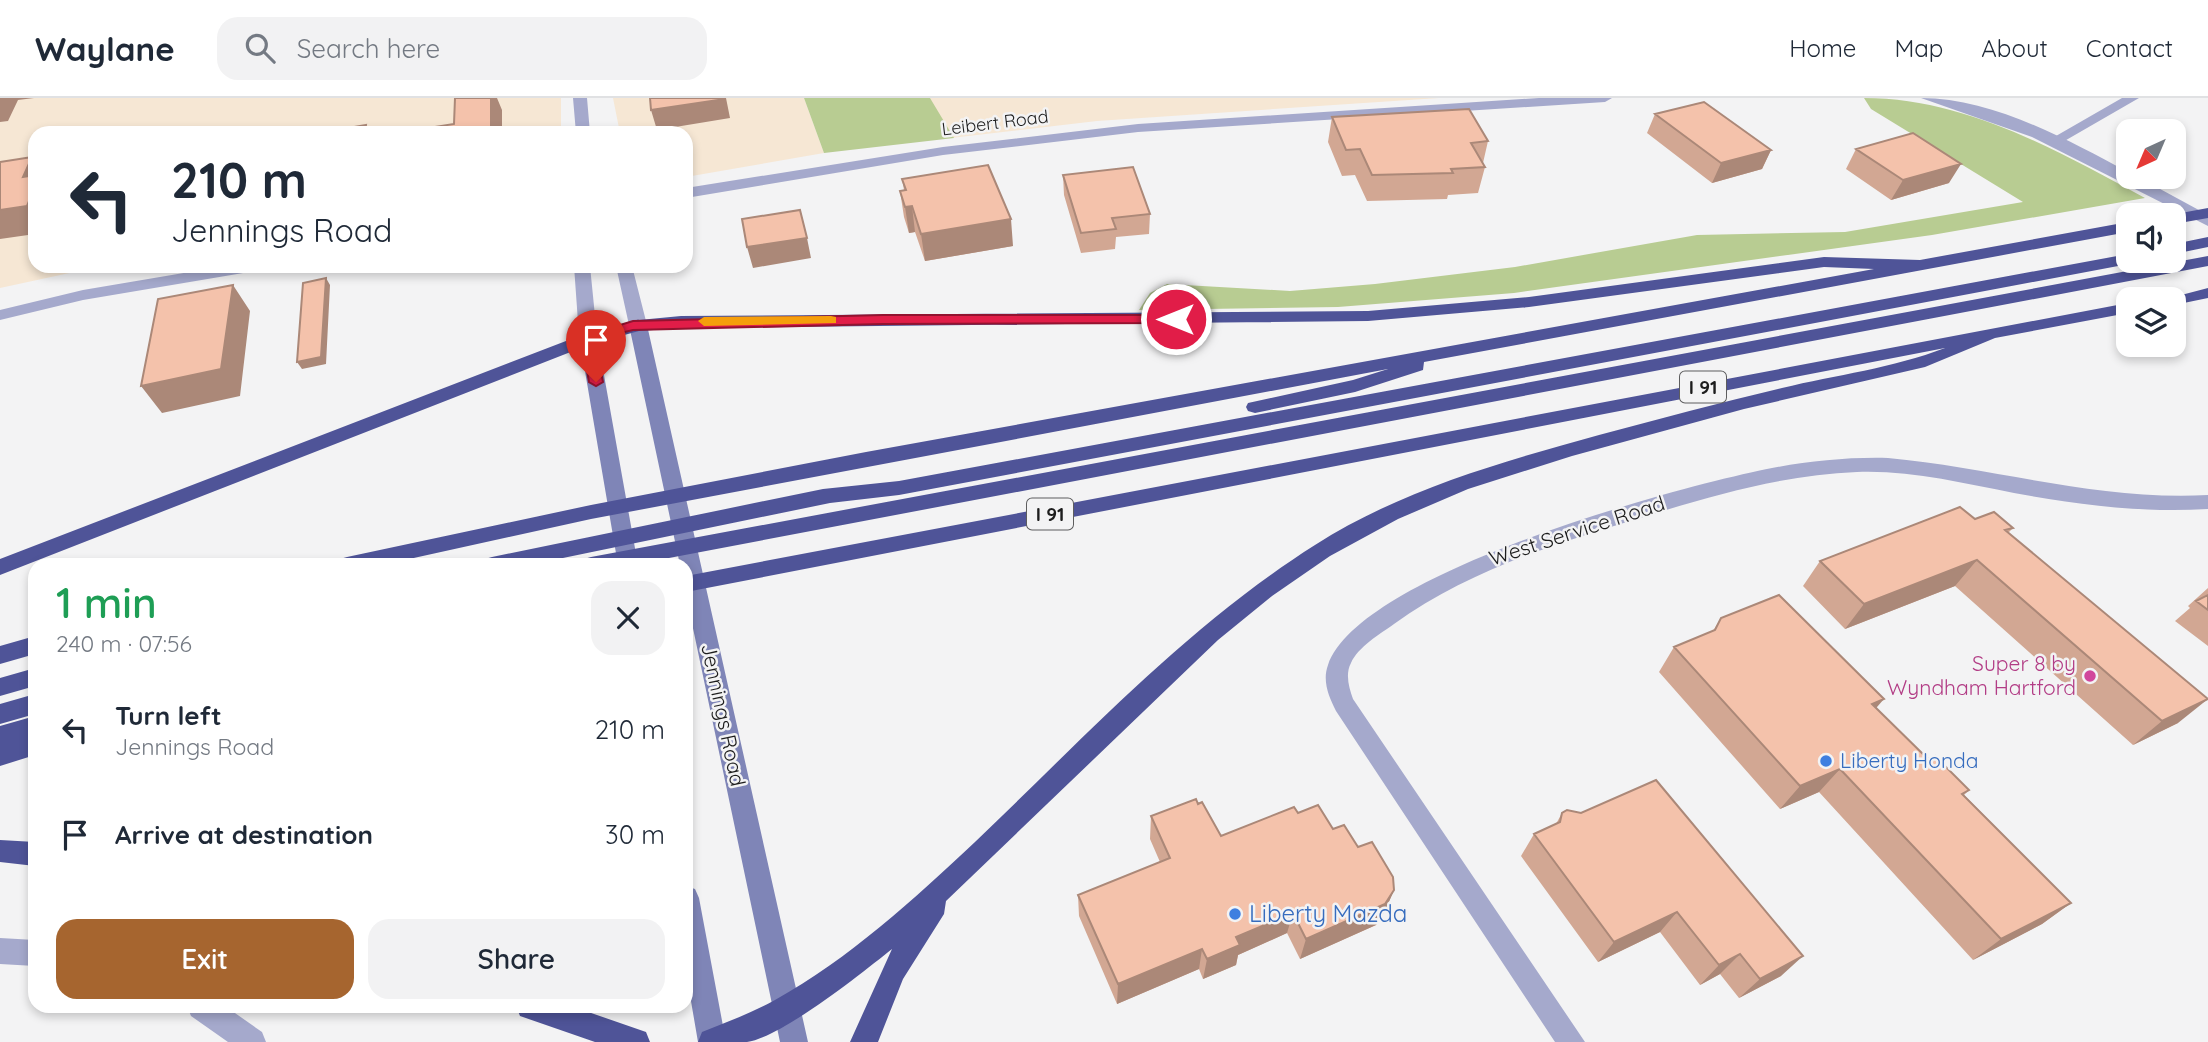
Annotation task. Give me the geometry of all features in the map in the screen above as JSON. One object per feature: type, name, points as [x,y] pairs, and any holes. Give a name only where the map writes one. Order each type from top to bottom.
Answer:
[{"type":"highway","points":[[2186,217],[2208,213]]},
{"type":"highway","points":[[380,558],[671,496],[1457,348],[2116,229]]},
{"type":"highway","points":[[2186,247],[2208,242]]},
{"type":"highway","points":[[823,496],[899,488],[2116,260]]},
{"type":"highway","points":[[628,558],[2208,261]]},
{"type":"highway","points":[[0,567],[529,363],[588,337],[638,325],[748,321],[1380,315],[1529,302],[1824,262],[1920,265]]},
{"type":"highway","points":[[2186,298],[2208,293]]},
{"type":"highway","name":"I 91","points":[[693,583],[2116,311]]},
{"type":"highway","points":[[712,1042],[737,1034],[786,1009],[863,955],[958,874],[1210,633],[1287,573],[1353,532],[1426,497],[1492,472],[1712,411],[1942,356],[1991,333]]},
{"type":"highway","points":[[526,558],[1355,386],[1401,372],[1457,348]]},
{"type":"highway","points":[[0,655],[28,647]]},
{"type":"highway","points":[[0,687],[28,679]]},
{"type":"highway","points":[[0,714],[28,706]]},
{"type":"highway","points":[[0,736],[28,728]]},
{"type":"highway","points":[[0,756],[28,748]]},
{"type":"highway","points":[[0,851],[28,853]]},
{"type":"highway","points":[[864,1042],[882,994],[904,953],[958,874]]},
{"type":"highway","points":[[551,1013],[636,1042]]},
{"type":"main road","name":"Jennings Road","points":[[638,325],[689,558]]},
{"type":"main road","points":[[588,337],[627,558]]},
{"type":"main road","name":"Jennings Road","points":[[693,575],[794,1042]]},
{"type":"main road","points":[[693,937],[712,1042]]},
{"type":"street","points":[[580,98],[582,126]]},
{"type":"street","name":"Leibert Road","points":[[693,191],[930,153],[1138,128],[1605,98]]},
{"type":"street","points":[[1928,98],[1991,114],[2056,140],[2208,220]]},
{"type":"street","points":[[2056,140],[2132,98]]},
{"type":"street","points":[[0,316],[83,295],[213,273]]},
{"type":"street","points":[[583,273],[588,337]]},
{"type":"street","name":"Jennings Road","points":[[627,273],[638,325]]},
{"type":"street","name":"West Service Road","points":[[1571,1042],[1344,704],[1336,677],[1343,656],[1354,643],[1409,600],[1480,562],[1522,546],[1650,507],[1762,477],[1869,465],[1920,468],[2090,500],[2172,505],[2208,502]]},
{"type":"street","points":[[0,951],[28,953]]},
{"type":"street","points":[[211,1013],[252,1042]]},
{"type":"shaded area","points":[[0,98],[561,98],[561,126],[28,126],[28,273],[70,273],[0,288]]},
{"type":"shaded area","points":[[613,98],[804,98],[824,153],[693,176],[693,126],[619,126]]},
{"type":"shaded area","points":[[928,98],[1439,98],[1097,121],[951,138]]},
{"type":"green space","points":[[804,98],[930,98],[954,138],[824,153]]},
{"type":"green space","points":[[1864,98],[1902,100],[1975,117],[2010,130],[2079,163],[2116,183],[2116,189],[2128,189],[2145,198],[1932,235],[1514,293],[1338,307],[1139,310],[1150,293],[1167,284],[1290,291],[1375,284],[1515,267],[1697,235],[1845,232],[2023,202],[1871,109]]},
{"type":"building","points":[[455,98],[491,98],[491,126],[441,126],[454,124]]},
{"type":"building","points":[[650,98],[725,98],[725,99],[651,110]]},
{"type":"building","points":[[1704,102],[1771,150],[1721,163],[1655,114]]},
{"type":"building","points":[[1469,109],[1488,141],[1471,143],[1485,167],[1451,169],[1453,173],[1372,175],[1360,149],[1346,150],[1332,117]]},
{"type":"building","points":[[1913,133],[1961,164],[1903,180],[1856,149]]},
{"type":"building","points":[[28,158],[23,177],[28,176],[27,206],[0,210],[0,162]]},
{"type":"building","points":[[988,165],[1011,219],[921,234],[912,206],[905,207],[900,191],[906,190],[902,179]]},
{"type":"building","points":[[1133,167],[1150,214],[1112,218],[1116,229],[1081,233],[1063,175]]},
{"type":"building","points":[[800,210],[807,238],[747,247],[742,219]]},
{"type":"building","points":[[326,278],[321,357],[297,362],[303,283]]},
{"type":"building","points":[[233,285],[221,369],[141,386],[158,299]]},
{"type":"building","points":[[1960,507],[1975,519],[1994,512],[2013,528],[2005,530],[2208,699],[2162,721],[1977,560],[1864,604],[1820,561]]},
{"type":"building","points":[[1779,595],[1884,699],[1872,704],[1928,759],[1935,756],[1969,790],[1962,794],[2071,903],[2001,939],[1840,769],[1800,786],[1674,647],[1715,630],[1721,618]]},
{"type":"building","points":[[2208,595],[2208,610],[2196,601]]},
{"type":"building","points":[[1656,780],[1803,956],[1760,979],[1740,954],[1719,965],[1677,912],[1614,942],[1534,834],[1560,822],[1562,813],[1567,810],[1581,813]]},
{"type":"building","name":"Liberty Mazda","points":[[1196,799],[1198,804],[1202,802],[1221,836],[1294,807],[1298,813],[1318,805],[1333,829],[1344,825],[1358,847],[1372,842],[1393,877],[1394,890],[1385,904],[1306,939],[1293,913],[1236,937],[1240,945],[1207,959],[1202,949],[1118,984],[1078,895],[1170,858],[1151,816]]},
{"type":"slow traffic","points":[[704,321],[831,320]]},
{"type":"place","name":"Super 8 by Wyndham Hartford","points":[[2090,676]]},
{"type":"place","name":"Liberty Honda","points":[[1826,761]]},
{"type":"place","name":"Liberty Mazda","points":[[1235,914]]},
{"type":"route","points":[[596,382],[588,337],[633,325],[883,319],[1176,319]]}]
